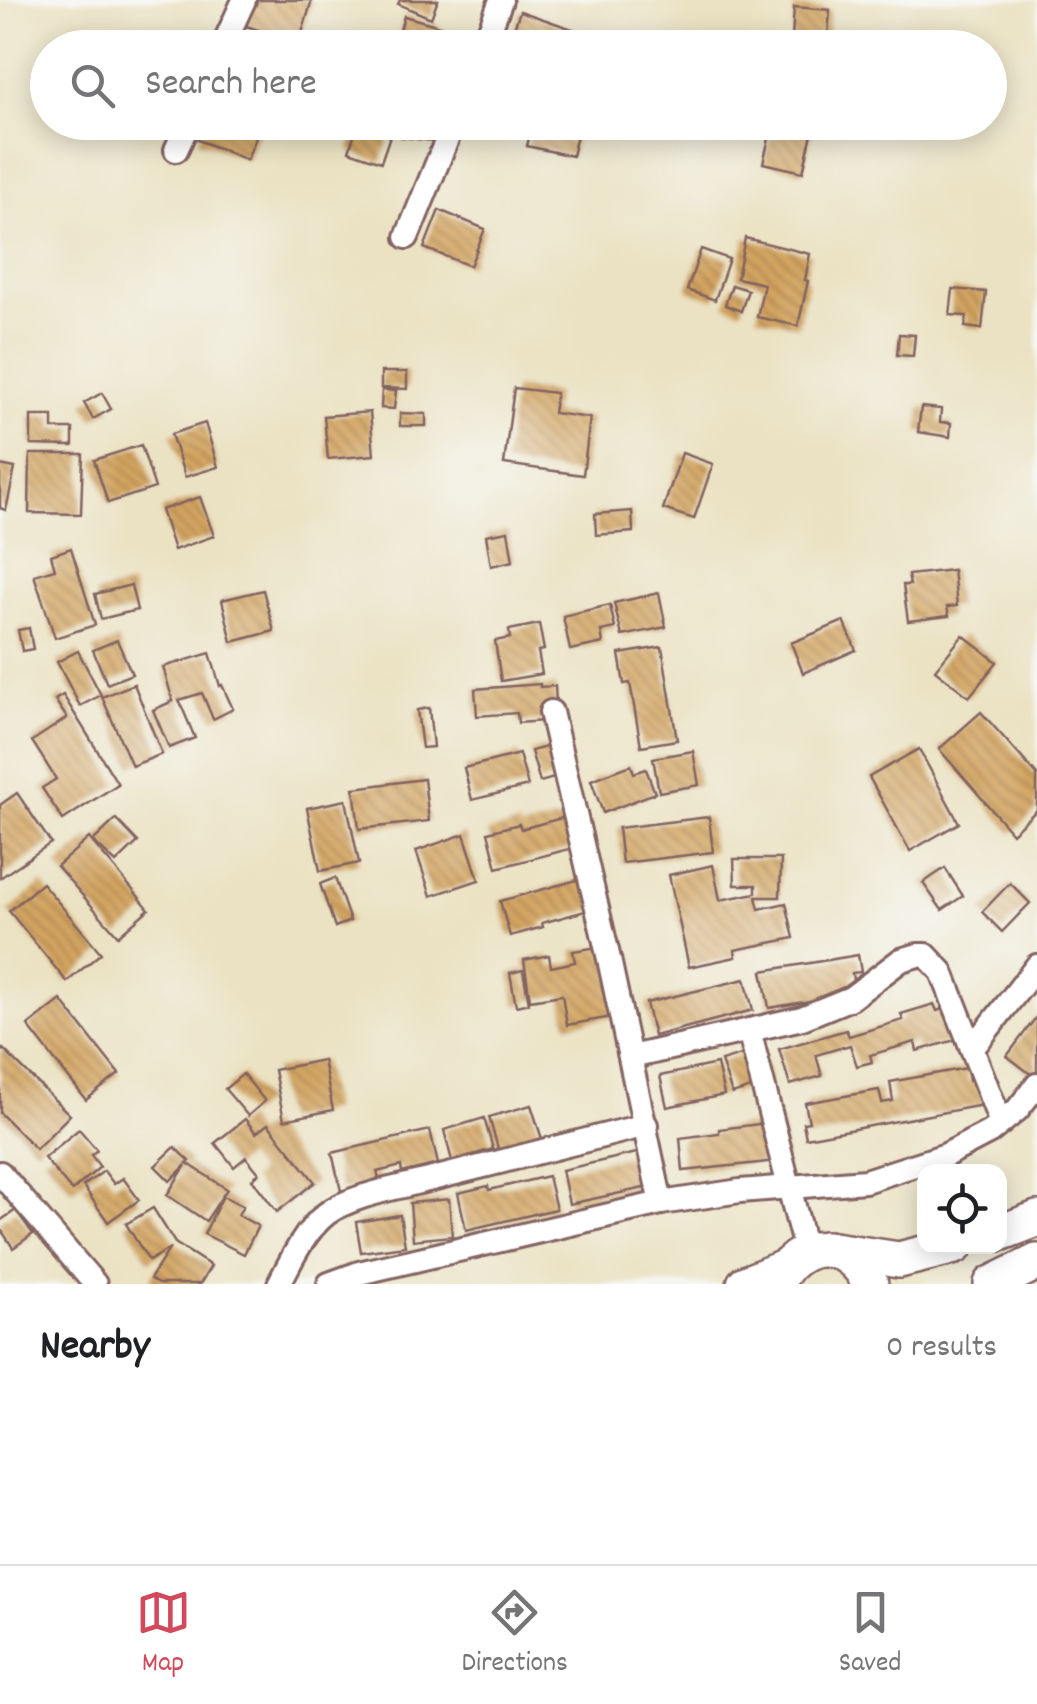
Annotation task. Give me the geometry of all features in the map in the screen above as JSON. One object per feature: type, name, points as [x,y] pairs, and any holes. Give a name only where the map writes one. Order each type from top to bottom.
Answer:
[{"type":"highway","points":[[1007,1230],[1037,1218]]},
{"type":"highway","points":[[745,1284],[798,1263],[842,1252],[855,1260],[870,1284]]},
{"type":"highway","points":[[798,1263],[899,1260],[923,1254]]},
{"type":"highway","points":[[992,1284],[1037,1262]]},
{"type":"street","points":[[230,30],[244,0]]},
{"type":"street","points":[[490,30],[501,0]]},
{"type":"street","points":[[176,150],[180,140]]},
{"type":"street","points":[[407,237],[447,140]]},
{"type":"street","points":[[551,712],[661,1203]]},
{"type":"street","points":[[631,1058],[802,1018],[850,998],[901,960],[926,954],[942,972],[1001,1123]]},
{"type":"street","points":[[973,1048],[1037,966]]},
{"type":"street","points":[[749,1030],[791,1186],[798,1263]]},
{"type":"street","points":[[329,1284],[359,1273],[661,1203],[740,1191],[865,1181],[946,1155],[990,1132],[1018,1110],[1037,1085]]},
{"type":"street","points":[[279,1284],[305,1239],[324,1216],[343,1204],[646,1125]]},
{"type":"street","points":[[0,1172],[95,1284]]},
{"type":"building","points":[[254,0],[312,0],[303,30],[258,30],[246,26]]},
{"type":"building","points":[[400,0],[438,0],[431,18],[398,4]]},
{"type":"building","points":[[794,7],[830,10],[828,30],[793,30]]},
{"type":"building","points":[[520,11],[575,30],[513,30]]},
{"type":"building","points":[[404,16],[440,26],[439,30],[400,30]]},
{"type":"building","points":[[198,140],[255,140],[247,160]]},
{"type":"building","points":[[352,140],[389,140],[381,162],[349,151]]},
{"type":"building","points":[[528,140],[576,140],[572,156],[527,146]]},
{"type":"building","points":[[769,140],[810,140],[803,172],[763,163]]},
{"type":"building","points":[[439,210],[485,229],[470,266],[424,248]]},
{"type":"building","points":[[745,238],[810,254],[798,326],[757,317],[764,284],[737,278]]},
{"type":"building","points":[[701,249],[729,259],[715,300],[687,290]]},
{"type":"building","points":[[732,285],[748,290],[741,311],[725,305]]},
{"type":"building","points":[[953,289],[986,292],[982,329],[965,327],[967,316],[950,315]]},
{"type":"building","points":[[899,334],[915,335],[913,356],[897,355]]},
{"type":"building","points":[[381,372],[407,372],[407,389],[381,388]]},
{"type":"building","points":[[514,388],[556,393],[553,413],[590,418],[583,475],[504,464]]},
{"type":"building","points":[[382,390],[396,391],[394,409],[381,408]]},
{"type":"building","points":[[102,393],[111,409],[93,419],[84,403]]},
{"type":"building","points":[[921,407],[941,409],[940,422],[951,423],[950,437],[918,432]]},
{"type":"building","points":[[370,412],[374,455],[328,459],[324,416]]},
{"type":"building","points":[[400,413],[426,414],[426,426],[400,426]]},
{"type":"building","points":[[31,416],[53,416],[53,429],[73,429],[73,446],[31,445]]},
{"type":"building","points":[[205,423],[218,467],[185,477],[171,434]]},
{"type":"building","points":[[141,445],[155,488],[108,503],[94,460]]},
{"type":"building","points":[[682,453],[713,464],[694,519],[663,509]]},
{"type":"building","points":[[30,454],[83,454],[81,514],[29,513]]},
{"type":"building","points":[[0,465],[15,468],[6,510],[0,508]]},
{"type":"building","points":[[200,497],[214,536],[174,550],[161,510]]},
{"type":"building","points":[[632,511],[633,532],[596,535],[595,514]]},
{"type":"building","points":[[508,531],[513,561],[491,566],[486,535]]},
{"type":"building","points":[[71,548],[95,625],[55,638],[34,575],[55,569],[51,555]]},
{"type":"building","points":[[953,570],[957,606],[947,607],[949,616],[908,621],[903,585],[910,585],[908,575]]},
{"type":"building","points":[[131,585],[137,610],[101,619],[95,594]]},
{"type":"building","points":[[263,590],[274,631],[232,642],[222,600]]},
{"type":"building","points":[[659,593],[666,627],[622,636],[614,603]]},
{"type":"building","points":[[610,605],[615,628],[601,631],[603,643],[570,650],[563,616]]},
{"type":"building","points":[[844,621],[856,650],[803,673],[791,643]]},
{"type":"building","points":[[539,624],[544,650],[538,651],[542,674],[501,681],[495,641],[510,638],[509,630]]},
{"type":"building","points":[[29,628],[33,649],[22,651],[18,630]]},
{"type":"building","points":[[963,635],[997,662],[969,697],[935,670]]},
{"type":"building","points":[[117,640],[132,674],[107,684],[93,650]]},
{"type":"building","points":[[662,647],[677,740],[641,746],[630,683],[624,684],[619,654]]},
{"type":"building","points":[[78,651],[101,695],[80,706],[57,662]]},
{"type":"building","points":[[210,653],[220,686],[233,709],[213,719],[202,693],[179,700],[195,738],[169,748],[153,710],[173,701],[163,667]]},
{"type":"building","points":[[134,684],[162,754],[132,766],[102,697]]},
{"type":"building","points":[[555,686],[557,720],[518,723],[517,713],[477,716],[475,689]]},
{"type":"building","points":[[63,695],[118,784],[63,820],[42,788],[56,779],[32,741],[67,718],[55,700]]},
{"type":"building","points":[[429,708],[433,747],[422,748],[417,710]]},
{"type":"building","points":[[981,712],[1037,775],[1037,810],[1012,833],[939,749]]},
{"type":"building","points":[[564,742],[572,773],[540,782],[531,751]]},
{"type":"building","points":[[919,749],[959,823],[910,851],[869,777]]},
{"type":"building","points":[[693,751],[699,785],[659,792],[653,758]]},
{"type":"building","points":[[519,754],[528,786],[472,800],[464,768]]},
{"type":"building","points":[[631,765],[634,773],[646,769],[655,793],[603,813],[591,780]]},
{"type":"building","points":[[424,779],[429,821],[359,829],[354,788]]},
{"type":"building","points":[[17,793],[51,843],[0,878],[0,805]]},
{"type":"building","points":[[346,800],[359,863],[320,871],[307,808]]},
{"type":"building","points":[[580,813],[588,844],[497,868],[488,832],[519,824],[521,829]]},
{"type":"building","points":[[709,817],[713,852],[622,863],[618,828]]},
{"type":"building","points":[[116,819],[138,842],[116,863],[93,841]]},
{"type":"building","points":[[464,834],[479,880],[431,896],[416,851]]},
{"type":"building","points":[[89,838],[149,909],[118,936],[57,866]]},
{"type":"building","points":[[734,859],[781,859],[780,897],[756,897],[759,909],[786,903],[794,938],[735,950],[736,957],[689,967],[669,875],[713,865],[720,900],[756,893],[756,885],[735,885]]},
{"type":"building","points":[[945,868],[963,896],[942,910],[923,883]]},
{"type":"building","points":[[595,875],[604,906],[510,936],[500,901]]},
{"type":"building","points":[[335,878],[350,921],[335,927],[320,884]]},
{"type":"building","points":[[42,883],[101,953],[67,982],[9,911]]},
{"type":"building","points":[[1010,883],[1030,903],[1002,932],[982,912]]},
{"type":"building","points":[[611,945],[623,1015],[567,1025],[562,995],[530,1000],[524,960],[549,955],[551,967],[575,962],[573,951]]},
{"type":"building","points":[[858,955],[861,972],[852,973],[855,993],[769,1008],[762,971]]},
{"type":"building","points":[[523,970],[529,1003],[516,1006],[510,973]]},
{"type":"building","points":[[745,979],[753,1010],[654,1036],[646,1003]]},
{"type":"building","points":[[61,1000],[119,1074],[86,1100],[28,1026]]},
{"type":"building","points":[[934,1004],[937,1011],[957,1005],[966,1037],[917,1051],[915,1042],[870,1055],[872,1062],[857,1066],[850,1045],[816,1055],[822,1076],[790,1085],[779,1049],[846,1030],[849,1036],[903,1020],[901,1014]]},
{"type":"building","points":[[1037,1016],[1037,1079],[1007,1056]]},
{"type":"building","points":[[3,1049],[70,1115],[36,1149],[0,1113]]},
{"type":"building","points":[[761,1049],[771,1082],[732,1094],[721,1061]]},
{"type":"building","points":[[323,1060],[333,1110],[284,1120],[274,1070]]},
{"type":"building","points":[[717,1064],[724,1095],[667,1107],[660,1076]]},
{"type":"building","points":[[967,1068],[969,1081],[979,1080],[983,1105],[806,1138],[803,1123],[809,1122],[805,1103],[879,1090],[882,1103],[893,1101],[890,1082]]},
{"type":"building","points":[[243,1074],[265,1101],[248,1116],[225,1089]]},
{"type":"building","points":[[531,1105],[542,1139],[499,1152],[489,1117]]},
{"type":"building","points":[[484,1118],[493,1149],[452,1161],[444,1130]]},
{"type":"building","points":[[245,1119],[256,1133],[268,1124],[315,1182],[277,1212],[252,1179],[259,1173],[246,1157],[234,1167],[215,1143]]},
{"type":"building","points":[[782,1121],[786,1160],[683,1171],[680,1138]]},
{"type":"building","points":[[79,1129],[97,1150],[91,1155],[100,1167],[72,1191],[44,1158]]},
{"type":"building","points":[[430,1130],[438,1164],[402,1173],[401,1166],[377,1172],[380,1182],[341,1191],[332,1153]]},
{"type":"building","points":[[175,1147],[190,1161],[187,1163],[227,1189],[206,1221],[167,1195],[186,1165],[170,1181],[155,1166]]},
{"type":"building","points":[[650,1150],[658,1185],[569,1204],[562,1170]]},
{"type":"building","points":[[104,1171],[114,1184],[123,1178],[139,1200],[108,1222],[83,1186]]},
{"type":"building","points":[[548,1176],[556,1209],[466,1230],[458,1193]]},
{"type":"building","points":[[223,1196],[243,1206],[238,1215],[258,1226],[244,1254],[204,1234]]},
{"type":"building","points":[[449,1199],[452,1236],[413,1240],[410,1203]]},
{"type":"building","points":[[153,1208],[175,1243],[211,1266],[200,1284],[158,1284],[150,1279],[170,1248],[149,1261],[126,1224]]},
{"type":"building","points":[[16,1210],[33,1234],[13,1248],[0,1228],[0,1221]]},
{"type":"building","points":[[400,1215],[405,1246],[361,1252],[356,1222]]}]
